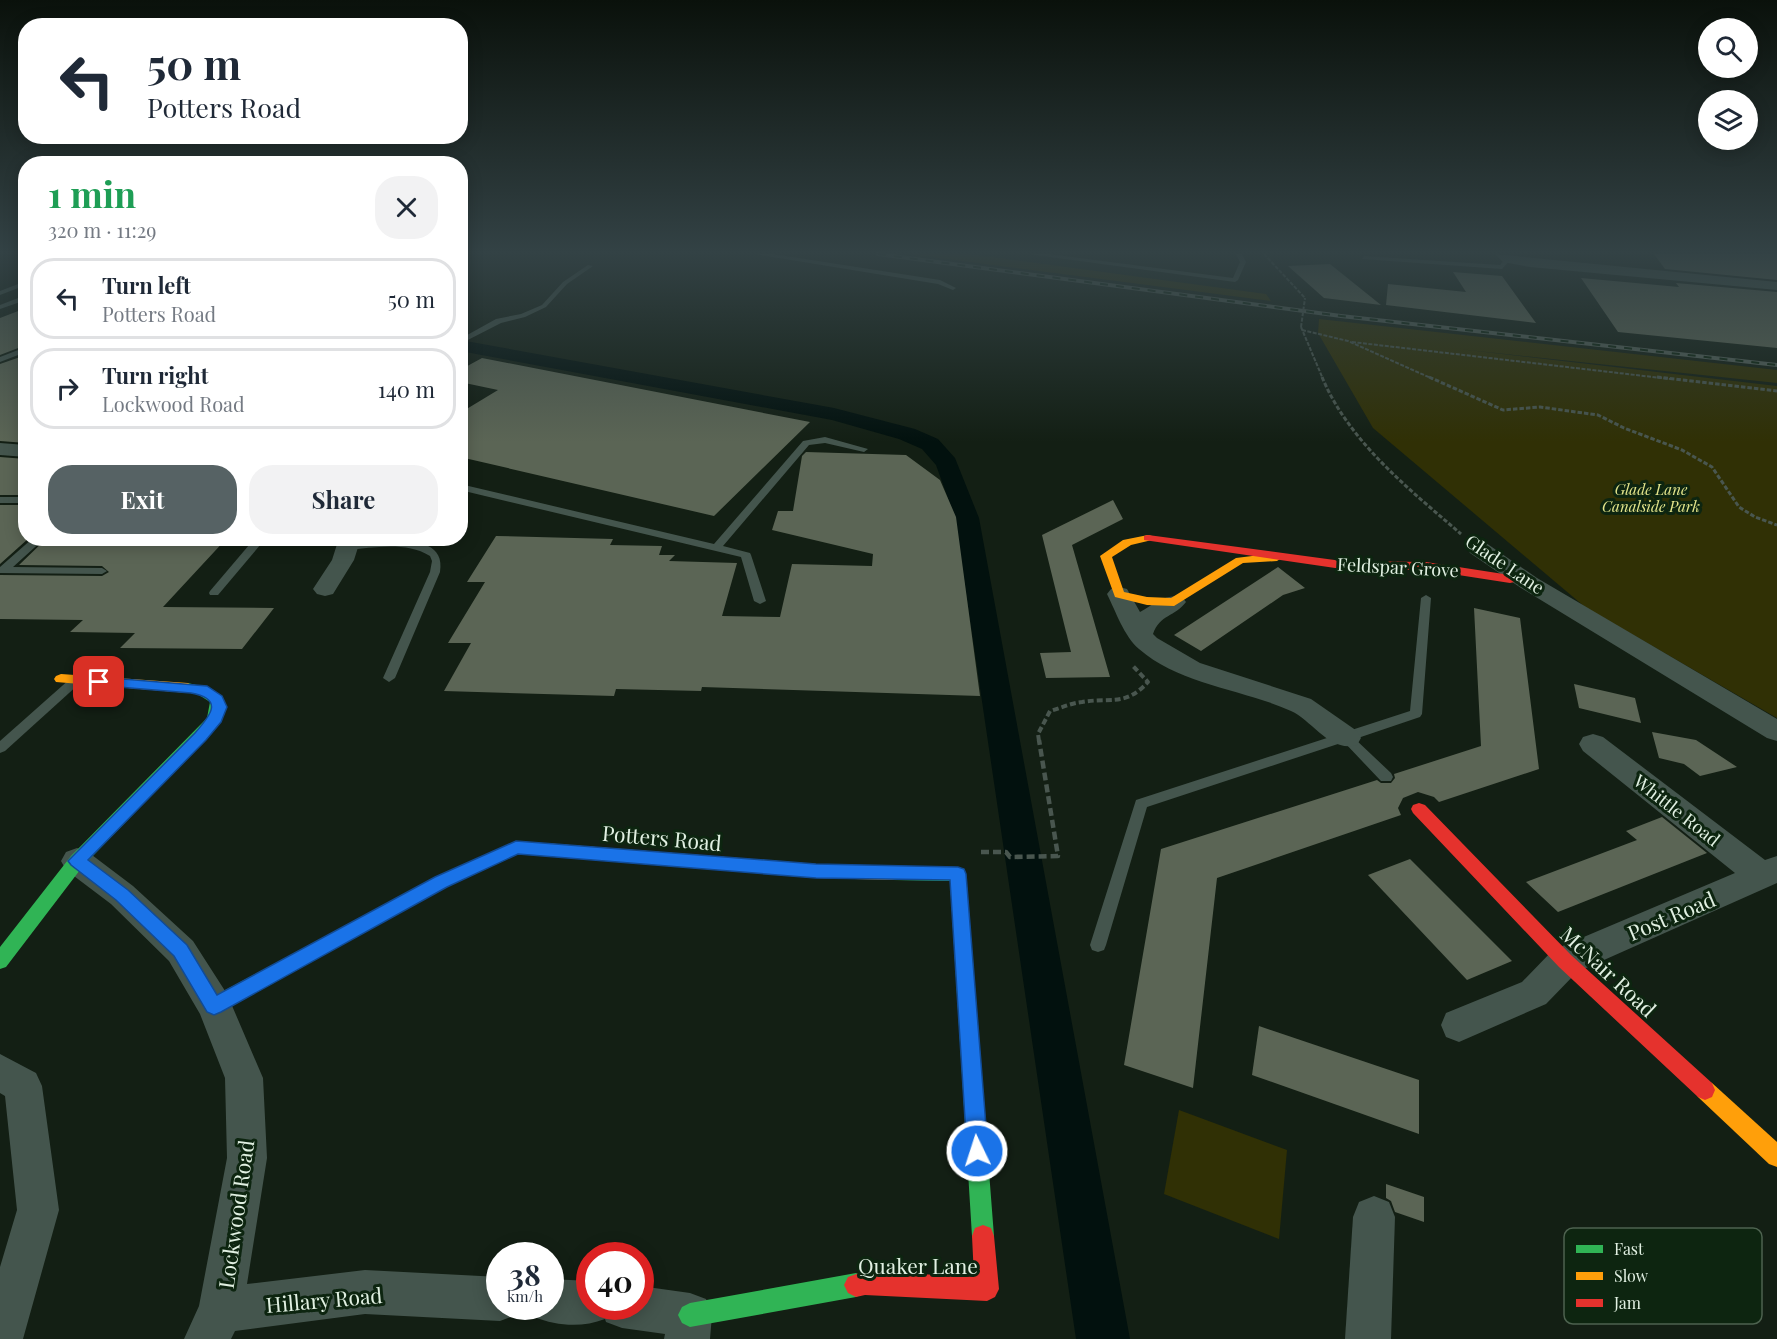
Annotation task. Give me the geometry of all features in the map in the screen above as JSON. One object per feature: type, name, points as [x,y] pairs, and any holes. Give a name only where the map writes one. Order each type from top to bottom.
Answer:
[{"type":"street","points":[[0,449],[18,450]]},
{"type":"street","name":"Feldspar Grove","points":[[1347,738],[1302,705],[1191,669],[1148,644],[1140,635],[1119,594],[1106,556],[1113,548],[1130,539],[1152,538],[1342,565],[1426,566],[1510,579],[1519,577]]},
{"type":"street","points":[[325,589],[343,560],[347,546]]},
{"type":"street","name":"Glade Lane","points":[[1478,548],[1519,577],[1777,731]]},
{"type":"street","name":"Feldspar Grove","points":[[1140,635],[1147,618],[1240,560],[1277,557]]},
{"type":"street","points":[[1119,594],[1147,601],[1174,602]]},
{"type":"street","points":[[0,961],[77,861],[200,736],[216,718],[220,707],[218,699],[207,691],[191,688],[61,679]]},
{"type":"street","name":"Whittle Road","points":[[1593,744],[1769,872]]},
{"type":"street","name":"McNair Road","points":[[1419,809],[1565,961],[1777,1156]]},
{"type":"street","name":"Potters Road","points":[[214,1006],[441,882],[516,847],[816,871],[958,874]]},
{"type":"street","name":"Lockwood Road","points":[[77,861],[122,895],[181,951],[214,1006],[244,1078],[247,1158],[214,1324]]},
{"type":"street","name":"Post Road","points":[[1565,961],[1769,872]]},
{"type":"street","name":"Quaker Lane","points":[[688,1327],[865,1283],[987,1289],[958,874]]},
{"type":"street","points":[[1459,1025],[1534,993],[1565,961]]},
{"type":"street","points":[[0,1072],[23,1086],[38,1210],[4,1329],[0,1336]]},
{"type":"street","points":[[1368,1339],[1374,1217]]},
{"type":"street","name":"Hillary Road","points":[[214,1324],[365,1292],[486,1298]]},
{"type":"street","points":[[654,1316],[688,1327]]},
{"type":"lane","points":[[468,338],[499,321],[521,316]]},
{"type":"lane","points":[[0,360],[18,352]]},
{"type":"lane","points":[[716,548],[806,443],[825,440],[864,449]]},
{"type":"lane","points":[[468,490],[746,555],[760,601]]},
{"type":"lane","points":[[0,500],[18,500]]},
{"type":"lane","points":[[1,570],[30,546]]},
{"type":"lane","points":[[214,593],[254,546]]},
{"type":"lane","points":[[389,678],[435,572],[437,561],[435,554],[418,546]]},
{"type":"lane","points":[[1,570],[102,571]]},
{"type":"lane","points":[[1098,945],[1141,804],[1416,714],[1426,598]]},
{"type":"lane","points":[[0,748],[76,680]]},
{"type":"lane","points":[[1347,738],[1386,777]]},
{"type":"path","points":[[1303,316],[1302,328],[1348,341],[1503,410],[1540,407],[1598,414],[1624,428],[1682,450],[1712,467],[1739,507],[1755,517],[1777,525]]},
{"type":"path","name":"Glade Lane","points":[[1302,328],[1326,387],[1349,426],[1406,486],[1478,548]]},
{"type":"path","points":[[1348,341],[1777,391]]},
{"type":"path","points":[[1017,856],[1058,856],[1038,734],[1050,711],[1071,703],[1089,701],[1112,703],[1139,693],[1148,682]]},
{"type":"green space","name":"Glade Lane Canalside Park","points":[[1319,319],[1777,370],[1777,383],[1459,349],[1777,386],[1777,718],[1585,607],[1373,428],[1318,333]]},
{"type":"green space","points":[[1179,1110],[1287,1150],[1279,1239],[1164,1194]]},
{"type":"building","points":[[18,316],[18,348],[0,355],[0,318]]},
{"type":"building","points":[[1482,316],[1531,316],[1536,323]]},
{"type":"building","points":[[1607,316],[1777,316],[1777,348],[1618,332]]},
{"type":"building","points":[[18,358],[18,442],[0,441],[0,364]]},
{"type":"building","points":[[482,358],[810,422],[714,516],[468,459],[468,408],[498,390],[468,384],[468,366]]},
{"type":"building","points":[[806,452],[906,455],[940,480],[956,517],[980,696],[702,687],[701,691],[616,689],[614,696],[444,691],[471,643],[448,643],[485,582],[467,582],[496,536],[613,539],[610,545],[662,546],[659,555],[675,555],[669,561],[737,563],[722,616],[780,617],[792,564],[872,566],[873,554],[772,530],[778,511],[793,511],[802,456]]},
{"type":"building","points":[[0,457],[18,458],[18,495],[0,495]]},
{"type":"building","points":[[1113,500],[1123,519],[1072,545],[1110,677],[1046,678],[1040,653],[1071,652],[1042,535]]},
{"type":"building","points":[[0,505],[18,505],[18,546],[20,546],[0,564]]},
{"type":"building","points":[[39,546],[220,546],[163,607],[274,608],[242,649],[120,648],[135,633],[70,632],[83,620],[0,619],[0,575],[102,576],[109,572],[102,566],[19,565]]},
{"type":"building","points":[[1278,567],[1305,588],[1283,595],[1201,651],[1174,635]]},
{"type":"building","points":[[1474,608],[1520,618],[1539,769],[1439,802],[1434,797],[1418,792],[1403,798],[1398,808],[1401,815],[1217,878],[1193,1088],[1124,1065],[1161,849],[1377,780],[1381,783],[1391,783],[1395,778],[1394,774],[1481,746]]},
{"type":"building","points":[[1574,684],[1635,698],[1641,723],[1579,708]]},
{"type":"building","points":[[1652,732],[1696,740],[1737,767],[1700,776],[1684,764],[1659,758]]},
{"type":"building","points":[[1662,817],[1707,853],[1558,912],[1526,882],[1637,840],[1626,831]]},
{"type":"building","points":[[1410,859],[1512,961],[1467,980],[1368,875]]},
{"type":"building","points":[[1259,1026],[1419,1080],[1419,1134],[1252,1075]]},
{"type":"building","points":[[1386,1184],[1424,1197],[1424,1222],[1395,1212],[1391,1201],[1386,1198]]},
{"type":"waterway","points":[[468,346],[834,414],[907,434],[930,444],[947,463],[967,518],[1103,1339]]},
{"type":"railway","points":[[1345,316],[1777,365]]},
{"type":"traffic: fast","points":[[0,961],[77,861],[210,724],[217,711],[217,700],[203,691],[188,688]]},
{"type":"traffic: fast","points":[[214,1006],[441,882],[516,847],[544,849]]},
{"type":"traffic: fast","points":[[893,873],[958,874],[983,1236]]},
{"type":"traffic: fast","points":[[690,1315],[856,1285]]},
{"type":"traffic: slow","points":[[1148,538],[1127,542],[1106,556],[1119,594],[1147,601],[1174,602],[1240,560],[1277,557]]},
{"type":"traffic: slow","points":[[61,679],[188,688]]},
{"type":"traffic: slow","points":[[544,849],[816,871],[893,873]]},
{"type":"traffic: slow","points":[[1705,1090],[1777,1156]]},
{"type":"traffic: jam","points":[[1148,538],[1342,565],[1426,566],[1510,579],[1519,577]]},
{"type":"traffic: jam","points":[[1419,809],[1565,961],[1705,1090]]},
{"type":"traffic: jam","points":[[856,1285],[865,1283],[987,1289],[983,1236]]},
{"type":"route","points":[[99,682],[191,688],[207,691],[218,699],[220,707],[216,718],[77,861],[122,895],[181,951],[214,1006],[365,926],[441,882],[516,847],[816,871],[958,874],[977,1151]]}]
